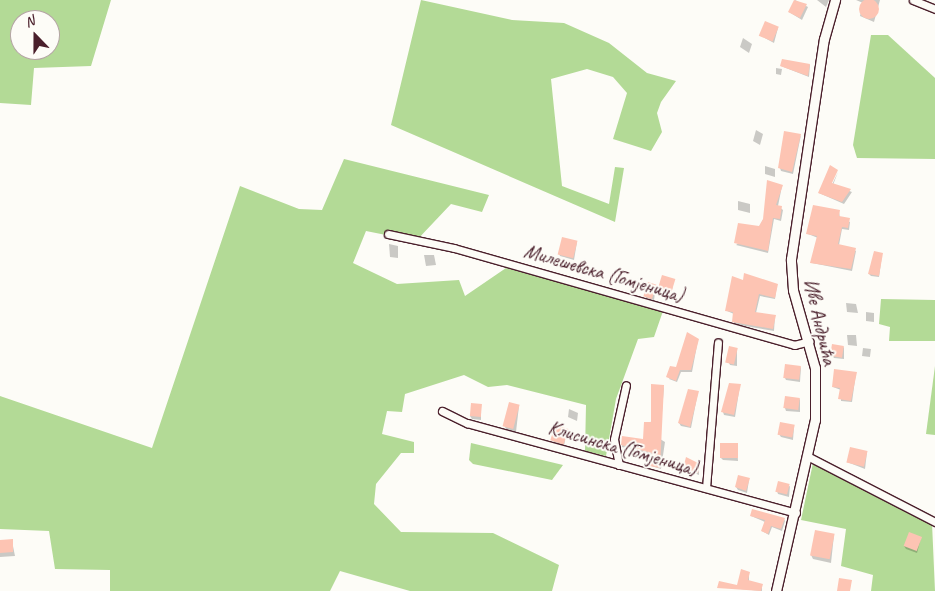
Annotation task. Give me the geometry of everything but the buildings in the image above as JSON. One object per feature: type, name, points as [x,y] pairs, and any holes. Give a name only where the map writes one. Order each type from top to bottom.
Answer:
[{"type":"street","name":"Иве Андрића","points":[[776,591],[809,457],[817,397],[810,341],[795,299],[791,259],[824,40],[835,0]]},
{"type":"street","points":[[913,0],[935,10]]},
{"type":"street","name":"Милешевска (Гомјеница)","points":[[388,234],[454,248],[794,345],[810,341]]},
{"type":"street","points":[[706,488],[718,342]]},
{"type":"street","points":[[619,465],[614,439],[626,385]]},
{"type":"street","name":"Клисинска (Гомјеница)","points":[[442,411],[466,423],[796,513]]},
{"type":"street","points":[[809,457],[935,522]]},
{"type":"green space","points":[[0,0],[111,0],[91,66],[34,68],[31,105],[0,103]]},
{"type":"green space","points":[[421,0],[512,20],[564,23],[609,43],[647,73],[676,81],[661,102],[657,113],[662,132],[651,151],[613,139],[627,93],[613,77],[587,69],[551,79],[562,186],[609,204],[615,167],[624,168],[615,222],[391,125]]},
{"type":"green space","points":[[871,35],[888,35],[935,78],[935,159],[857,158],[853,145]]},
{"type":"green space","points":[[344,159],[489,195],[482,212],[451,204],[416,241],[366,231],[353,263],[397,284],[459,280],[465,296],[506,268],[663,311],[654,337],[638,339],[616,399],[606,456],[585,451],[586,405],[507,385],[488,387],[464,375],[405,394],[402,412],[387,411],[382,434],[414,442],[414,453],[401,453],[376,484],[374,504],[401,532],[493,533],[559,565],[552,591],[410,591],[340,571],[330,591],[110,591],[110,570],[55,569],[49,531],[0,529],[0,396],[152,448],[240,186],[299,209],[322,210]]},
{"type":"green space","points":[[881,299],[935,300],[935,341],[889,341],[890,327],[879,324]]},
{"type":"green space","points":[[935,366],[935,435],[926,434]]},
{"type":"green space","points":[[471,443],[563,465],[552,480],[473,464],[469,460]]},
{"type":"green space","points":[[813,463],[932,523],[935,591],[871,591],[873,575],[841,566],[846,529],[801,520]]}]
